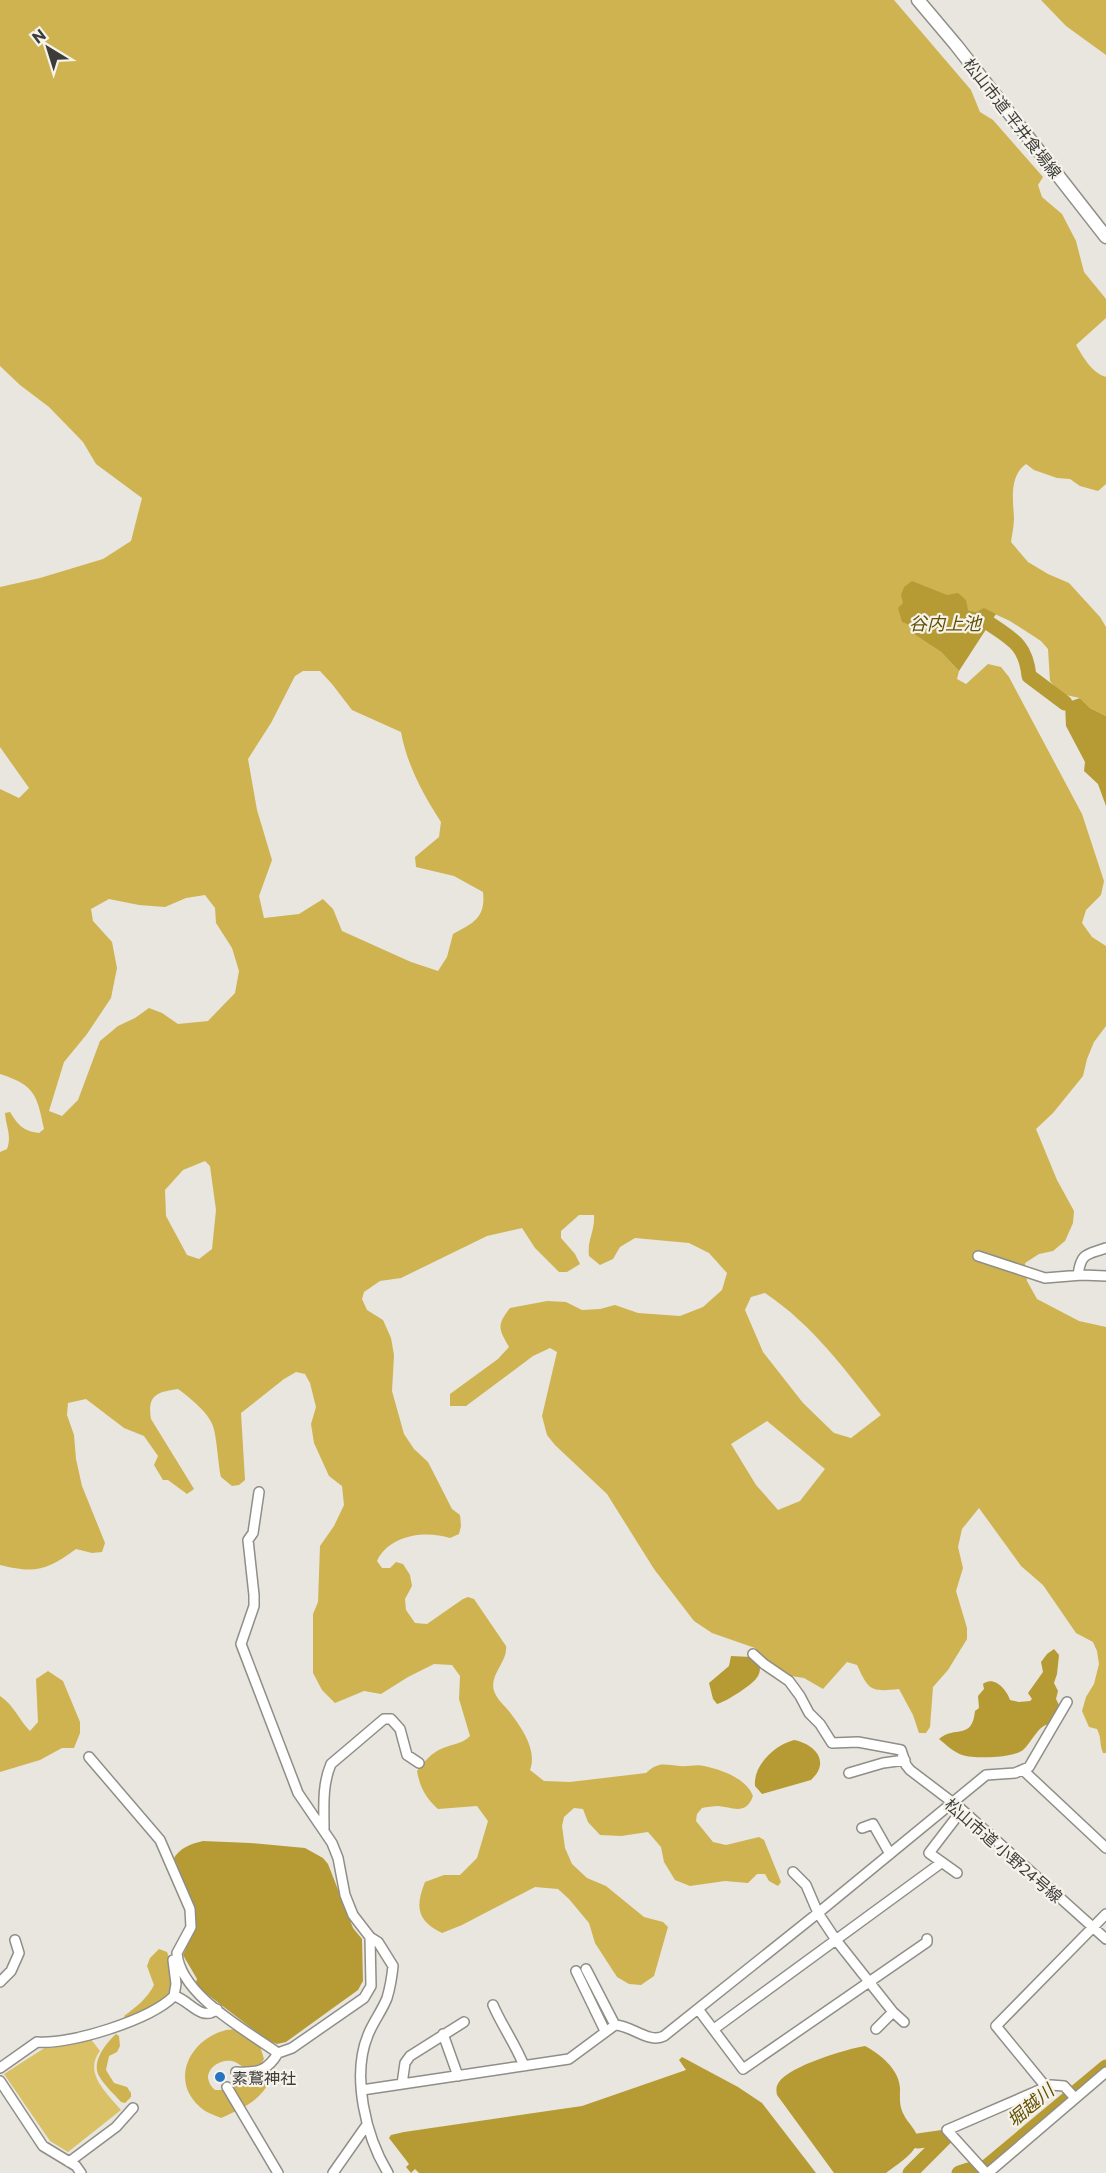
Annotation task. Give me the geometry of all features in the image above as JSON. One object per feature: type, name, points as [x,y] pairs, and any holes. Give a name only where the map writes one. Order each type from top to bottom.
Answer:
[{"type":"street","name":"松山市道 平井食場線","points":[[918,0],[956,45],[1106,237]]},
{"type":"street","points":[[1078,1275],[1080,1263],[1089,1252],[1106,1248]]},
{"type":"street","points":[[978,1256],[1045,1278],[1078,1275],[1106,1276]]},
{"type":"street","points":[[259,1492],[253,1533],[248,1540],[254,1606],[241,1644],[298,1793],[324,1829],[338,1858],[345,1895],[353,1915],[370,1937],[378,1942],[393,1966],[387,1998],[367,2036],[361,2057],[366,2126],[388,2173]]},
{"type":"street","name":"松山市道 小野24号線","points":[[753,1654],[789,1681],[809,1713],[820,1724],[832,1743],[858,1742],[901,1750],[910,1770],[962,1810],[1106,1939]]},
{"type":"street","points":[[362,2090],[569,2059],[615,2025],[622,2025],[659,2038],[818,1913],[986,1775],[1024,1770],[1033,1763],[1067,1702]]},
{"type":"street","points":[[324,1829],[323,1796],[331,1764],[384,1719],[391,1719],[400,1729],[407,1755],[419,1763]]},
{"type":"street","points":[[0,2068],[37,2042],[51,2043],[97,2032],[156,2010],[174,1996],[177,1984],[173,1960],[191,1927],[190,1909],[160,1840],[89,1757]]},
{"type":"street","points":[[849,1773],[883,1762],[905,1760]]},
{"type":"street","points":[[1024,1770],[1106,1848]]},
{"type":"street","points":[[957,1873],[929,1853],[962,1810]]},
{"type":"street","points":[[862,1828],[873,1824],[890,1854]]},
{"type":"street","points":[[714,2029],[941,1863]]},
{"type":"street","points":[[793,1872],[806,1885],[818,1913],[836,1940],[893,2012],[904,2022]]},
{"type":"street","points":[[1046,2087],[996,2026],[1106,1914]]},
{"type":"street","points":[[236,2072],[256,2073],[272,2061],[278,2053],[292,2048],[364,1998],[371,1986],[370,1937]]},
{"type":"street","points":[[698,2009],[743,2069],[927,1942],[927,1939]]},
{"type":"street","points":[[0,1982],[11,1971],[19,1953],[15,1940]]},
{"type":"street","points":[[177,1953],[179,1966],[188,1983],[198,1994],[278,2053]]},
{"type":"street","points":[[605,2031],[580,1970],[615,2025]]},
{"type":"street","points":[[174,1996],[180,1997],[204,2013],[213,2013],[217,2009]]},
{"type":"street","points":[[493,2005],[517,2048],[524,2066]]},
{"type":"street","points":[[876,2029],[893,2012]]},
{"type":"street","points":[[402,2084],[405,2063],[410,2056],[464,2022]]},
{"type":"street","points":[[443,2034],[458,2076]]},
{"type":"street","points":[[1072,2096],[1064,2085],[1046,2087],[947,2130],[985,2172],[1072,2096],[1106,2072]]},
{"type":"street","points":[[0,2080],[43,2146],[69,2162],[81,2173]]},
{"type":"street","points":[[226,2087],[278,2173]]},
{"type":"street","points":[[69,2162],[116,2127],[133,2108]]},
{"type":"street","points":[[333,2173],[366,2126]]},
{"type":"shaded area","points":[[0,0],[894,0],[971,90],[980,112],[993,120],[1043,177],[1038,185],[1042,197],[1062,214],[1076,241],[1084,272],[1106,299],[1106,318],[1076,345],[1092,368],[1106,377],[1106,484],[1098,491],[1080,486],[1070,479],[1057,478],[1034,470],[1026,464],[1014,482],[1014,521],[1011,542],[1028,562],[1069,583],[1100,617],[1106,627],[1106,716],[1090,708],[1080,698],[1061,694],[1050,681],[1048,649],[1041,641],[1010,621],[984,609],[976,612],[968,610],[947,596],[912,582],[910,625],[912,633],[941,652],[959,671],[957,679],[966,684],[988,664],[1001,667],[1009,677],[1082,814],[1104,881],[1101,895],[1086,910],[1082,923],[1092,937],[1106,946],[1106,1026],[1094,1042],[1083,1076],[1053,1113],[1036,1129],[1057,1180],[1074,1211],[1073,1223],[1065,1241],[1053,1251],[1039,1254],[1025,1263],[1027,1281],[1037,1299],[1079,1321],[1106,1327],[1106,1753],[1103,1753],[1097,1729],[1089,1727],[1082,1711],[1086,1697],[1094,1684],[1099,1664],[1093,1642],[1076,1633],[1043,1585],[1021,1566],[979,1508],[962,1529],[958,1547],[963,1568],[956,1591],[967,1628],[967,1639],[948,1670],[933,1687],[930,1727],[926,1733],[919,1733],[913,1715],[899,1689],[877,1690],[872,1688],[857,1665],[847,1662],[823,1689],[804,1678],[791,1676],[776,1668],[755,1648],[712,1633],[694,1621],[654,1569],[607,1494],[547,1435],[542,1416],[557,1352],[550,1348],[533,1356],[466,1406],[450,1406],[450,1394],[498,1359],[509,1347],[500,1327],[510,1308],[547,1301],[566,1302],[582,1310],[615,1305],[638,1313],[680,1316],[703,1307],[722,1290],[727,1273],[709,1253],[689,1243],[635,1238],[620,1247],[613,1259],[600,1265],[589,1256],[594,1215],[579,1215],[561,1231],[561,1238],[575,1254],[580,1264],[567,1272],[559,1272],[535,1248],[522,1228],[487,1236],[401,1278],[380,1281],[364,1292],[362,1299],[367,1310],[383,1320],[391,1338],[394,1355],[392,1391],[404,1434],[414,1449],[428,1462],[452,1509],[460,1515],[461,1526],[459,1534],[450,1538],[419,1535],[399,1540],[390,1545],[377,1561],[382,1568],[390,1568],[396,1562],[403,1564],[410,1575],[412,1586],[405,1599],[406,1610],[415,1623],[427,1624],[463,1599],[468,1597],[474,1599],[506,1646],[506,1652],[494,1679],[494,1691],[527,1738],[532,1754],[530,1770],[544,1781],[570,1782],[646,1773],[662,1765],[698,1765],[733,1776],[750,1790],[753,1796],[747,1806],[738,1809],[718,1806],[702,1808],[697,1814],[696,1821],[713,1842],[726,1845],[759,1837],[764,1840],[781,1882],[778,1886],[769,1881],[765,1874],[757,1874],[748,1883],[725,1881],[690,1886],[675,1880],[664,1862],[661,1847],[648,1832],[621,1836],[600,1835],[588,1822],[583,1809],[574,1808],[564,1817],[562,1826],[565,1848],[572,1864],[587,1878],[606,1886],[644,1917],[663,1922],[668,1927],[654,1976],[641,1985],[629,1984],[617,1977],[595,1943],[589,1923],[558,1889],[535,1887],[442,1933],[423,1918],[419,1906],[425,1882],[444,1875],[460,1875],[477,1858],[488,1821],[477,1806],[438,1809],[424,1792],[417,1771],[435,1752],[470,1736],[459,1699],[460,1676],[452,1665],[434,1664],[381,1694],[364,1691],[335,1703],[322,1690],[313,1673],[313,1614],[318,1602],[320,1546],[334,1526],[344,1505],[342,1486],[329,1476],[314,1443],[311,1424],[316,1407],[310,1383],[305,1374],[296,1372],[284,1379],[241,1413],[245,1480],[239,1485],[232,1486],[221,1477],[213,1426],[203,1411],[178,1389],[155,1396],[151,1405],[151,1419],[194,1489],[187,1494],[168,1480],[163,1480],[154,1465],[158,1456],[144,1436],[124,1428],[86,1399],[68,1403],[67,1415],[74,1435],[82,1486],[105,1543],[102,1552],[92,1553],[76,1549],[57,1562],[41,1568],[23,1569],[0,1565],[0,1152],[7,1149],[8,1144],[9,1135],[5,1113],[10,1112],[18,1124],[29,1131],[39,1133],[44,1129],[39,1108],[32,1093],[21,1082],[0,1074],[0,789],[19,798],[29,788],[0,747],[0,587],[40,578],[103,559],[131,541],[142,498],[96,464],[83,442],[49,407],[0,366]],"holes":[[[303,671],[320,671],[352,710],[401,732],[416,779],[441,822],[439,837],[415,857],[416,867],[454,876],[483,892],[480,914],[472,923],[453,934],[447,957],[438,971],[411,962],[342,931],[333,909],[323,899],[299,914],[264,918],[259,896],[272,860],[257,810],[248,759],[271,723],[295,676]],[[205,895],[215,908],[216,923],[232,948],[239,971],[235,993],[208,1021],[178,1024],[162,1013],[149,1008],[118,1026],[100,1041],[78,1100],[62,1116],[49,1111],[64,1062],[87,1034],[111,998],[117,968],[112,942],[93,921],[91,909],[109,899],[165,907],[186,898]],[[205,1161],[210,1166],[216,1210],[212,1249],[199,1259],[187,1255],[166,1216],[165,1190],[183,1170]],[[765,1293],[782,1306],[814,1334],[881,1415],[851,1438],[834,1433],[803,1403],[763,1352],[745,1310],[751,1297]],[[767,1421],[825,1469],[800,1501],[778,1510],[756,1485],[731,1444]]]},
{"type":"shaded area","points":[[1041,0],[1106,0],[1106,55],[1066,26]]},
{"type":"shaded area","points":[[48,1671],[63,1681],[80,1722],[80,1733],[74,1748],[62,1748],[40,1760],[0,1772],[0,1696],[30,1731],[38,1722],[36,1679]]},
{"type":"shaded area","points":[[159,1949],[167,1952],[172,1967],[172,1989],[167,1996],[151,2008],[126,2019],[124,2016],[145,1999],[154,1985],[147,1966],[150,1958]]},
{"type":"shaded area","points":[[237,2029],[260,2046],[264,2059],[254,2069],[248,2069],[232,2061],[216,2064],[210,2070],[208,2078],[211,2086],[215,2090],[226,2090],[244,2077],[257,2076],[263,2072],[268,2072],[271,2076],[258,2097],[221,2118],[202,2109],[191,2097],[186,2086],[185,2074],[193,2053],[201,2043],[223,2031]]},
{"type":"shaded area","points":[[116,2034],[119,2036],[120,2046],[117,2052],[109,2056],[106,2070],[114,2083],[127,2087],[131,2093],[131,2097],[125,2103],[121,2102],[106,2086],[97,2071],[101,2053]]},
{"type":"shaded area","points":[[90,2038],[100,2051],[95,2059],[95,2075],[121,2110],[68,2152],[50,2141],[4,2074],[46,2047],[51,2048]]},
{"type":"water","name":"谷内上池","points":[[912,581],[947,595],[958,593],[966,600],[968,610],[976,612],[984,608],[996,614],[959,671],[941,652],[912,633],[910,625],[902,622],[898,608],[903,603],[901,595],[904,587]]},
{"type":"water","points":[[1080,698],[1090,708],[1106,716],[1106,806],[1098,784],[1084,771],[1085,762],[1066,726],[1065,703]]},
{"type":"water","points":[[1054,1649],[1059,1655],[1054,1683],[1058,1691],[1056,1699],[1060,1707],[1050,1724],[1042,1727],[1023,1750],[1003,1756],[968,1756],[956,1752],[939,1739],[970,1726],[975,1711],[979,1708],[978,1696],[984,1689],[983,1684],[987,1682],[996,1682],[1000,1685],[1010,1700],[1030,1701],[1032,1699],[1028,1693],[1043,1672],[1041,1662]]},
{"type":"water","points":[[731,1656],[751,1657],[760,1666],[760,1672],[746,1688],[717,1704],[713,1699],[709,1683],[729,1666]]},
{"type":"water","points":[[794,1740],[808,1745],[818,1755],[820,1767],[817,1773],[811,1780],[762,1794],[755,1786],[755,1778],[761,1764],[773,1751]]},
{"type":"water","points":[[203,1841],[305,1848],[323,1858],[328,1864],[353,1928],[362,1939],[363,1981],[358,1990],[286,2042],[277,2044],[267,2040],[195,1985],[197,1979],[183,1955],[194,1931],[195,1913],[173,1860],[185,1847]]},
{"type":"water","points":[[865,2046],[877,2053],[896,2075],[899,2081],[901,2108],[916,2132],[918,2140],[908,2156],[886,2173],[834,2173],[777,2095],[776,2090],[779,2082],[785,2076],[806,2064],[832,2054]]},
{"type":"water","points":[[682,2057],[738,2087],[762,2103],[816,2173],[419,2173],[415,2169],[411,2173],[406,2167],[409,2164],[389,2138],[391,2135],[404,2132],[582,2106],[686,2070],[679,2060]]},
{"type":"waterway","points":[[990,624],[1006,635],[1022,651],[1029,676],[1065,703]]},
{"type":"waterway","name":"堀越川","points":[[979,2173],[1106,2067]]},
{"type":"waterway","points":[[910,2173],[946,2137],[918,2141]]},
{"type":"waterway","points":[[959,2173],[968,2170]]},
{"type":"place","name":"素鵞神社","points":[[220,2077]]}]
